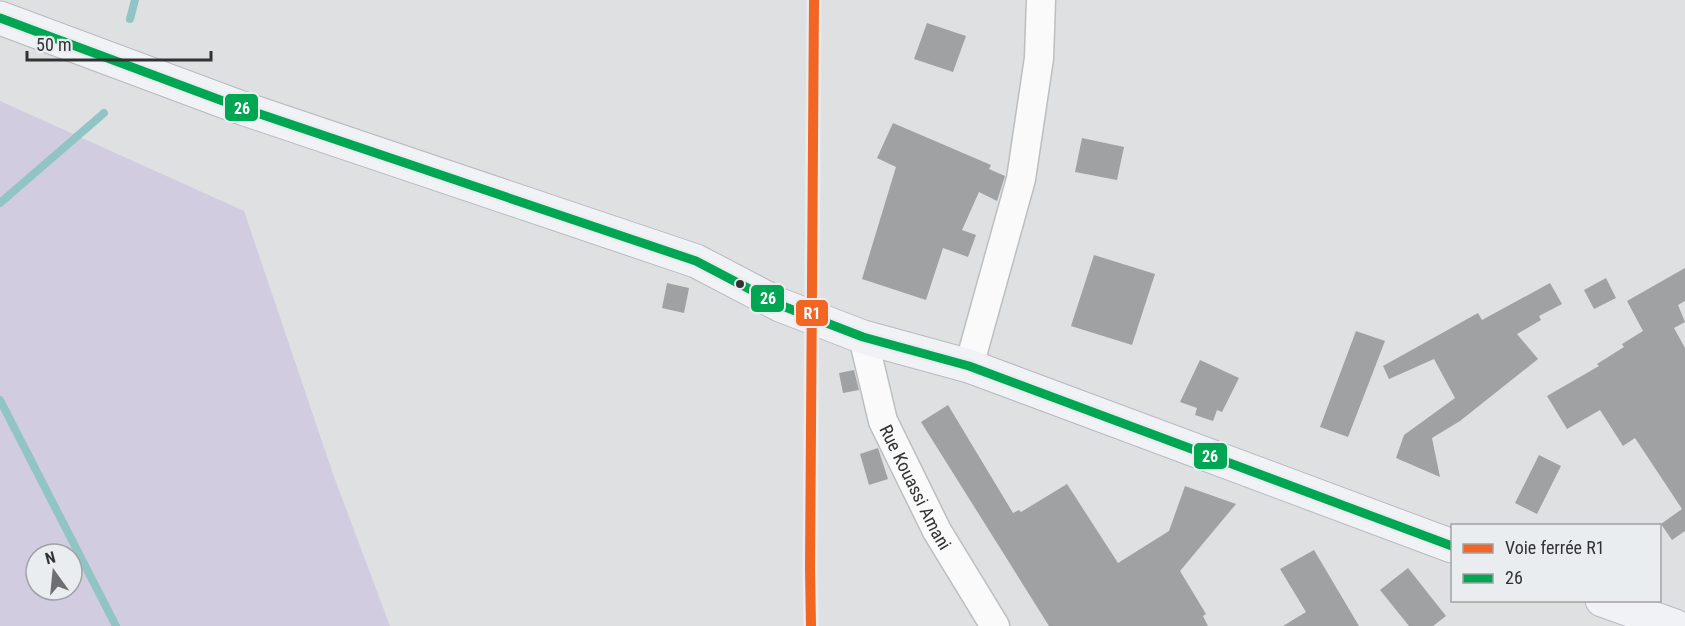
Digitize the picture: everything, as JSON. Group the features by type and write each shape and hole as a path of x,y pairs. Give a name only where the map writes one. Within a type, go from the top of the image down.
{"main road":[{"path":"0,18 239,107 696,261 780,305 853,333 969,366 1451,546"},
{"path":"1608,602 1675,626"}],"street":[{"path":"969,366 1021,179 1039,58 1041,0"},
{"name":"Rue Kouassi Amani","path":"853,333 883,421 937,531 995,626"}],"shaded area":[{"path":"0,101 244,211 333,474 390,626 0,626"}],"building":[{"path":"927,23 966,36 953,72 914,59"},
{"path":"893,123 991,165 989,169 1005,176 997,201 979,192 962,230 976,235 968,257 943,248 926,300 862,279 896,167 877,158"},
{"path":"1082,138 1124,147 1117,180 1075,172"},
{"path":"1094,255 1155,274 1132,345 1071,326"},
{"path":"1685,268 1685,301 1678,305 1685,322 1674,328 1685,348 1685,531 1672,540 1661,524 1682,509 1635,438 1623,446 1600,410 1567,429 1547,396 1599,366 1597,364 1624,347 1622,344 1643,331 1627,301"},
{"path":"1606,278 1616,298 1594,309 1584,290"},
{"path":"667,283 689,288 684,313 662,308"},
{"path":"1550,283 1562,304 1539,316 1541,320 1517,334 1538,359 1460,421 1432,438 1440,477 1396,458 1404,435 1455,398 1434,359 1389,379 1383,366 1478,313 1482,320"},
{"path":"1356,331 1385,341 1348,437 1320,427"},
{"path":"1200,360 1239,378 1222,412 1217,410 1213,421 1195,415 1197,408 1180,402"},
{"path":"854,370 859,390 843,393 839,373"},
{"path":"948,405 1013,513 1019,510 1021,512 1067,484 1118,563 1169,531 1185,486 1236,504 1180,571 1206,614 1203,616 1208,626 1049,626 921,422"},
{"path":"878,448 888,479 869,485 860,454"},
{"path":"1539,455 1561,466 1537,514 1515,503"},
{"path":"1314,550 1359,626 1283,626 1306,612 1280,569"},
{"path":"1408,568 1446,616 1433,626 1409,626 1380,590"}],"waterway":[{"path":"130,19 135,0"},
{"path":"0,203 104,113"},
{"path":"0,400 116,626"}],"rail line":[{"name":"R1","path":"811,626 814,0"}],"transit line":[{"name":"26","path":"0,18 239,107 696,261 780,305 863,337 969,366 1451,546"}]}
